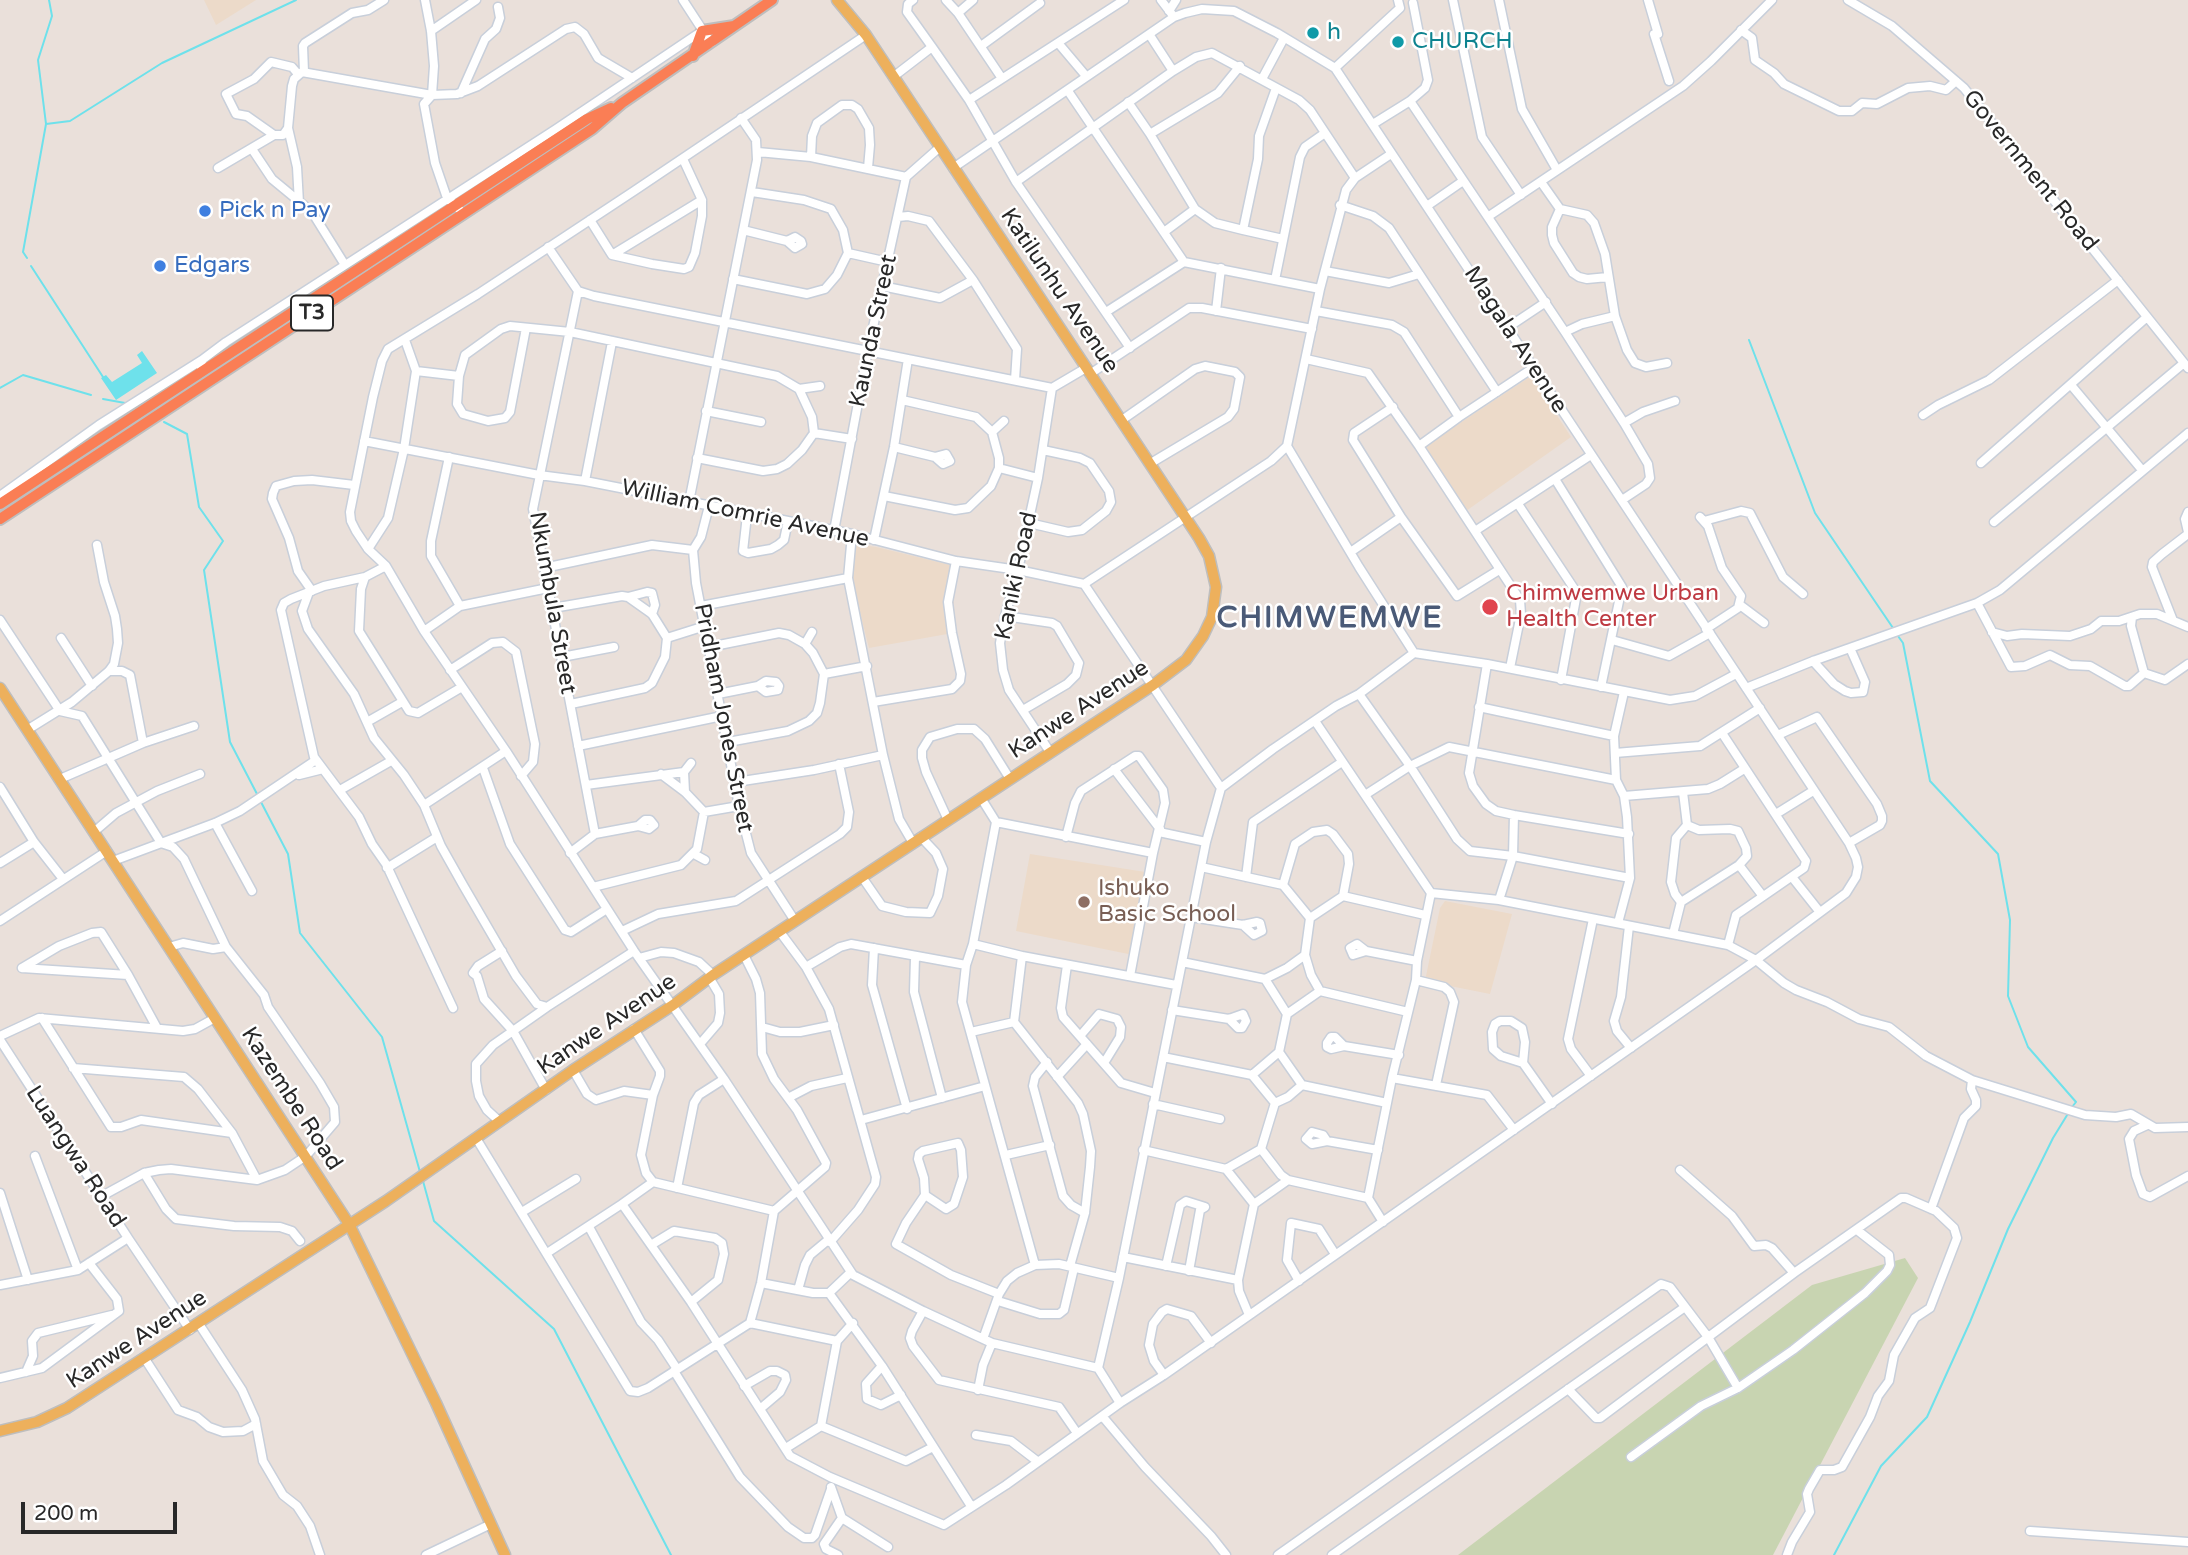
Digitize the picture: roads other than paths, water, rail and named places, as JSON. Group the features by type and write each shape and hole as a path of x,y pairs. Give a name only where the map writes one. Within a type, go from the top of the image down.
{"highway":[{"name":"T3","path":"0,519 455,206 586,119 622,103 772,0"},
{"path":"693,56 702,31 737,25"},
{"name":"T3","path":"0,504 202,365 455,206"}],"main road":[{"name":"Katilunhu Avenue","path":"837,0 866,35 1186,516 1209,556 1216,587 1212,617"},
{"name":"Kanwe Avenue","path":"0,1431 52,1416 145,1359 349,1224 711,976 1153,685 1186,660 1203,636 1212,617"},
{"name":"Kazembe Road","path":"0,688 349,1224 505,1555"}],"street":[{"path":"299,203 297,167 288,128 292,86 301,73 303,46 352,13 368,10 384,0"},
{"path":"425,0 431,31 433,66 432,95 424,104 435,163 455,206"},
{"path":"431,31 476,0"},
{"path":"682,0 711,43"},
{"path":"913,0 908,4 908,12 969,100 1016,181 1130,348"},
{"path":"946,0 958,13 1001,78"},
{"path":"958,13 973,0"},
{"path":"1104,0 1111,9"},
{"path":"969,100 1124,0"},
{"path":"1161,0 1171,14"},
{"path":"1171,14 1176,0"},
{"path":"1335,68 1400,8 1398,0"},
{"path":"1452,0 1482,137 1521,195"},
{"path":"1499,0 1522,109 1557,170"},
{"path":"1648,0 1669,81"},
{"path":"1489,216 1683,86 1712,61 1772,0"},
{"name":"Government Road","path":"1848,0 1892,26 1956,81 1988,115 2186,365"},
{"path":"981,46 1040,3"},
{"path":"1373,124 1410,101 1425,88 1428,74 1413,3"},
{"path":"461,93 485,39 496,29 500,18 498,7"},
{"name":"Magala Avenue","path":"830,1477 944,1525 1211,1343 1756,960 1846,893 1853,885 1858,867 1849,843 1335,68 1240,13 1226,9 1202,9 1171,14 1149,34 953,168"},
{"path":"274,135 247,116 236,114 226,94 254,79 271,62 292,67 301,73 432,95 461,93 485,82 566,29 575,27 584,34 598,58 632,78"},
{"path":"1741,30 1752,38 1755,60 1784,84 1839,111 1852,111 1862,103 1877,104 1908,88 1930,86 1946,90 1956,81"},
{"path":"0,496 99,425 202,365 270,313 345,265 403,229 455,206 632,78 702,31"},
{"path":"1149,34 1172,71"},
{"path":"866,35 683,159 388,349 382,361 354,485 351,521 368,549 386,566 424,631 506,751 636,954 724,1079 850,1273 988,1341 1098,1368 1120,1403"},
{"path":"1262,79 1284,38"},
{"path":"1059,44 1086,76"},
{"path":"893,77 932,47"},
{"path":"1016,181 1172,71 1196,57 1212,52 1299,100 1310,110 1355,178"},
{"path":"1150,134 1218,93 1240,66"},
{"path":"1243,230 1258,159 1259,136 1276,88"},
{"path":"1068,91 1184,262"},
{"path":"1410,101 1546,302 1648,464 1650,478 1646,484 1622,500"},
{"path":"1128,102 1195,209 1216,223 1283,239"},
{"path":"811,157 812,136 817,123 842,105 852,105 858,109 869,128 868,168"},
{"path":"689,502 758,152 756,140 741,118"},
{"path":"218,168 274,135 284,135 288,128"},
{"path":"1275,279 1300,157 1305,148 1325,134"},
{"path":"758,152 811,157 906,177 940,147"},
{"path":"252,149 272,179 312,212 345,265"},
{"path":"1221,788 1180,731 1153,685 1108,623 1084,584 1271,461 1287,446 1340,205 1355,178 1391,154"},
{"path":"590,220 612,256 684,269 689,267 695,253 702,200 683,159"},
{"name":"Kaunda Street","path":"834,531 867,351 906,177"},
{"path":"1427,206 1463,181"},
{"path":"1541,182 1560,209 1587,215 1594,223 1603,246 1615,316 1627,351 1635,363 1646,367 1667,363"},
{"path":"733,279 807,294 825,289 837,275 848,253 843,230 831,209 804,200 752,192"},
{"path":"612,256 702,200"},
{"path":"1340,205 1381,220 1389,228 1497,392"},
{"path":"1164,232 1195,209"},
{"path":"1560,209 1552,226 1552,235 1573,273 1587,278 1608,277"},
{"path":"898,217 929,221 973,280 1017,349 1015,380"},
{"path":"743,230 787,242"},
{"path":"548,247 578,291 1052,388 1130,348 1189,308 1202,308 1312,329"},
{"path":"848,253 888,262"},
{"path":"1107,312 1184,262 1320,289"},
{"path":"1216,311 1221,268"},
{"path":"1325,271 1389,283 1419,274"},
{"path":"882,286 940,298 973,280"},
{"path":"1923,415 1989,380 2118,280"},
{"name":"Nkumbula Street","path":"578,291 539,475 533,516 595,834"},
{"path":"1507,328 1546,302"},
{"path":"1316,312 1398,327 1404,332 1459,417"},
{"path":"1565,332 1582,324 1615,316"},
{"path":"1981,463 2147,317"},
{"path":"526,328 509,412 505,418 488,421 463,414 457,404 463,360 468,351 505,327 526,328 570,331 777,376 799,389 812,417 814,433 802,450 787,464 763,471 697,458"},
{"path":"368,549 388,518 404,449 416,371 405,340"},
{"path":"585,481 612,342"},
{"path":"874,540 894,447 908,359"},
{"path":"1306,359 1368,373 1419,446 1520,600 1510,668"},
{"path":"1994,522 2186,365"},
{"path":"1122,420 1195,369 1205,366 1235,372 1240,377 1234,410 1228,417 1151,463"},
{"path":"1419,446 1533,368"},
{"path":"416,371 459,376"},
{"path":"2071,385 2142,470"},
{"path":"799,389 820,386"},
{"name":"Kaniki Road","path":"1050,752 1010,690 1003,670 1000,643 1004,616 1029,523 1052,388"},
{"path":"884,496 955,510 968,508 991,486 999,468 992,432 983,422 967,413 902,400"},
{"path":"1624,423 1652,408 1675,401"},
{"path":"1393,407 1354,433 1353,440 1402,517 1457,596 1499,570"},
{"path":"706,411 761,422"},
{"path":"992,432 1004,421"},
{"path":"814,433 852,439"},
{"path":"1746,688 1977,603 2000,590 2188,433"},
{"name":"William Comrie Avenue","path":"364,441 852,534 956,561 1018,570 1084,584"},
{"path":"1287,446 1414,653"},
{"path":"894,447 935,457"},
{"path":"1029,523 1068,533 1082,530 1106,511 1111,502 1109,491 1090,463 1080,458 1043,450"},
{"path":"1475,531 1591,455"},
{"path":"449,457 431,541 431,556 460,606"},
{"path":"999,468 1038,478"},
{"path":"1555,479 1622,587 1601,687"},
{"path":"310,591 298,571 286,528 272,499 272,493 276,486 294,481 312,480 354,485"},
{"path":"1518,504 1577,593 1561,680"},
{"path":"544,568 652,545 693,550 701,537 709,506"},
{"path":"1612,640 1669,656 1708,631 1740,605 1741,596 1722,568 1708,526 1702,519 1741,512 1750,513 1783,577 1803,594"},
{"path":"2172,618 2152,568 2153,562 2188,533 2185,519 2188,512"},
{"path":"747,515 743,551 748,553 778,545 784,540 788,522"},
{"path":"1352,551 1402,517"},
{"path":"852,534 848,578 883,755 899,819 917,840 936,853 943,869 938,896 930,913 906,912 882,906 862,877"},
{"path":"27,730 60,711 92,686 109,671 115,658 116,616 104,582 97,545"},
{"name":"Pridham Jones Street","path":"693,550 739,806 751,853 795,921"},
{"path":"873,702 952,689 960,681 948,602 956,561"},
{"path":"386,566 365,577 310,591 284,603 281,610 309,740 316,760 359,817 387,868 453,1008"},
{"path":"365,577 361,589 359,631 409,711 418,713 462,687"},
{"path":"701,606 848,578"},
{"path":"424,631 460,606 548,588"},
{"path":"310,591 303,607 305,622 317,645 354,694 366,722 424,805 437,837 502,951 537,1004 547,1007"},
{"path":"553,608 647,592 652,593 655,605 652,614"},
{"path":"571,704 645,688 652,683 665,657 667,638 652,614 628,597"},
{"path":"1977,603 2011,667 2025,666 2050,655 2070,665 2090,666 2124,686 2129,686 2144,673"},
{"path":"1740,605 1764,623"},
{"path":"1992,632 2007,636 2070,636 2091,629 2101,621 2119,621 2140,614 2157,614 2172,618 2188,628"},
{"path":"1004,616 1057,626 1079,663 1076,675 1067,684 1023,710"},
{"path":"2132,617 2131,626 2144,673"},
{"path":"0,620 60,711 82,716 160,843 173,848 184,859 226,947 264,995 268,1007 288,1033 334,1107 335,1122 306,1156 285,1170 257,1180 171,1169 144,1172 102,1195"},
{"path":"667,638 705,626"},
{"path":"805,644 812,632"},
{"path":"709,647 779,633 789,635 805,644 824,674 821,715 788,732 728,741"},
{"path":"61,638 92,686"},
{"path":"450,670 492,643 503,642 516,652 535,752 533,762 521,776"},
{"path":"562,657 614,647"},
{"path":"1813,662 1834,684 1845,691 1851,694 1863,692 1865,682 1850,648"},
{"path":"1098,1368 1119,1278 1206,842 1221,788 1414,653 1510,668 1670,700 1684,699 1708,690 1736,674"},
{"path":"1487,664 1469,772 1473,786 1490,808 1514,815 1629,834"},
{"path":"2144,673 2165,680 2188,664"},
{"path":"824,674 867,666"},
{"path":"109,671 122,671 130,675 143,743"},
{"path":"718,694 758,686"},
{"path":"1618,923 1630,878 1629,834 1624,796 1616,780 1614,736 1624,692"},
{"path":"1359,694 1465,848 1480,853 1513,856 1630,878"},
{"path":"366,722 402,702"},
{"path":"1479,707 1614,736"},
{"path":"1615,753 1692,749 1707,743 1760,708"},
{"path":"578,746 722,716"},
{"path":"1778,735 1814,718 1819,719 1877,804 1882,816 1880,825 1849,843"},
{"path":"1315,721 1431,893 1417,961 1416,980 1392,1077 1368,1198 1383,1222"},
{"path":"60,779 143,743 194,726"},
{"path":"948,820 922,758 922,750 930,737 966,728 980,732 1010,779"},
{"path":"1722,733 1806,861 1804,868 1737,915 1728,945"},
{"path":"1365,795 1444,748 1456,748 1616,780"},
{"path":"424,805 506,751"},
{"path":"736,782 883,755"},
{"path":"1066,837 1077,797 1114,769 1139,756 1165,796 1130,976"},
{"path":"0,921 63,879 110,856 160,843 243,810 316,760"},
{"path":"340,790 391,761"},
{"path":"1246,877 1253,822 1342,762"},
{"path":"685,792 684,772 691,763"},
{"path":"622,931 658,914 736,901 847,827 849,812 839,764"},
{"path":"483,768 510,844 565,930 571,932 607,909"},
{"path":"290,777 323,769"},
{"path":"1114,769 1160,831 1206,842"},
{"path":"1624,796 1715,787 1744,769"},
{"path":"586,785 684,772"},
{"path":"95,831 116,813 157,790 200,774"},
{"path":"661,774 685,792 704,812"},
{"path":"0,787 34,842 63,879"},
{"path":"1776,814 1813,791"},
{"path":"1681,902 1671,882 1676,838 1687,825 1684,792"},
{"path":"981,798 996,822 973,944 966,965 962,1002 1035,1265"},
{"path":"704,812 739,806"},
{"path":"593,887 681,865 694,854 700,838 704,812"},
{"path":"1499,900 1513,856 1514,815"},
{"path":"996,822 1153,853"},
{"path":"215,823 252,891"},
{"path":"1673,934 1681,902 1739,865 1747,856 1738,831 1699,830 1687,825"},
{"path":"570,853 595,834 638,826"},
{"path":"1283,885 1295,844 1313,832 1327,830 1348,854 1350,859 1343,896 1311,918 1305,956 1320,991"},
{"path":"387,868 437,837"},
{"path":"0,863 34,842"},
{"path":"694,854 705,860"},
{"path":"1739,865 1762,895"},
{"path":"1201,867 1283,885 1311,918"},
{"path":"1792,877 1819,911"},
{"path":"1431,893 1499,900 1728,945 1756,960 1796,990 1859,1019 1889,1027 1926,1056 1972,1080 2069,1108 2076,1113 2116,1117 2131,1114 2147,1125 2162,1129 2188,1127"},
{"path":"1343,896 1425,915"},
{"path":"1192,917 1243,925"},
{"path":"1591,1076 1571,1049 1568,1039 1593,919"},
{"path":"1629,926 1621,997 1614,1021 1617,1031 1630,1048"},
{"path":"128,975 22,968 59,946 101,932 128,975 157,1028"},
{"path":"780,932 822,993 834,1025 875,1169 875,1184 846,1226 810,1255 798,1290"},
{"path":"169,947 183,943 213,949 226,947"},
{"path":"806,967 846,944 966,965"},
{"path":"973,944 1022,956 1177,985"},
{"path":"874,948 872,985 907,1109"},
{"path":"502,951 478,966 473,973 477,976 485,1001 513,1031 546,1090"},
{"path":"1366,951 1417,961"},
{"path":"499,1121 487,1110 479,1096 476,1081 476,1065 492,1045 547,1007 636,954 674,953 699,962 711,976 719,994 720,1013 718,1023 700,1044"},
{"path":"476,1138 630,1391 638,1392 648,1388 750,1323 761,1283 774,1210 798,1192 826,1163 774,1079 762,1054 760,993 744,955"},
{"path":"925,1195 946,1209 954,1204 963,1177 958,1143 919,1154 918,1161 926,1185 925,1195 896,1241 898,1246 998,1298 1040,1314 1059,1314 1063,1310 1085,1213 1091,1158 1081,1109 1014,1022 1022,956"},
{"path":"1182,962 1265,979 1305,956"},
{"path":"915,957 914,992 942,1098"},
{"path":"1067,965 1061,1008 1063,1017 1121,1083 1154,1093"},
{"path":"1265,979 1287,1014"},
{"path":"1416,980 1444,987 1450,992 1454,1002 1436,1085"},
{"path":"1252,1075 1279,1052 1287,1014 1320,991 1408,1012"},
{"path":"1172,1010 1229,1018"},
{"path":"1080,1036 1096,1015 1103,1013 1117,1018 1121,1027 1120,1037 1104,1063"},
{"path":"0,1038 30,1021 42,1018 187,1031 215,1018"},
{"path":"42,1018 111,1127 121,1127 141,1120 232,1133"},
{"path":"1523,1063 1525,1042 1521,1028 1511,1021 1495,1024 1493,1049 1502,1056 1523,1063 1552,1104"},
{"path":"971,1031 1014,1022"},
{"path":"762,1027 780,1032 800,1032 834,1025"},
{"path":"634,1029 660,1071 641,1155 646,1173 653,1182 774,1210"},
{"name":"Luangwa Road","path":"0,1038 128,1238 242,1390 256,1424 263,1461 283,1494 297,1506 310,1526 320,1555"},
{"path":"1057,1077 1087,1044"},
{"path":"1344,1046 1399,1055"},
{"path":"1279,1052 1302,1084 1387,1103"},
{"path":"1163,1057 1252,1075 1275,1103"},
{"path":"1047,1062 1035,1077 1033,1086 1063,1196 1085,1213"},
{"path":"73,1068 184,1077 198,1089 232,1133 257,1180"},
{"path":"573,1070 587,1094 596,1100 624,1091 653,1094"},
{"path":"1392,1077 1487,1095 1514,1130"},
{"path":"788,1098 811,1086 847,1078"},
{"path":"677,1188 694,1103 699,1095 724,1079"},
{"path":"1931,1209 1960,1125 1976,1106 1971,1089 1972,1080"},
{"path":"1226,1169 1261,1149 1275,1103 1288,1097 1302,1084"},
{"path":"861,1120 985,1086"},
{"path":"1153,1104 1220,1119"},
{"path":"2147,1125 2134,1131 2129,1139 2143,1194 2150,1197 2188,1177"},
{"path":"1327,1140 1378,1150"},
{"path":"1006,1155 1050,1145"},
{"path":"1261,1149 1288,1180 1368,1198"},
{"path":"1143,1150 1226,1169 1254,1204"},
{"path":"35,1156 78,1270"},
{"path":"1680,1170 1732,1216 1754,1246 1766,1245 1772,1248 1794,1273"},
{"path":"144,1172 166,1209 176,1219 234,1226 280,1227 292,1231 300,1241"},
{"path":"522,1212 576,1179"},
{"path":"1249,1315 1238,1280 1254,1204 1288,1180"},
{"path":"547,1253 653,1182"},
{"path":"0,1193 28,1280"},
{"path":"1568,1389 1596,1418 1600,1418 1794,1273 1901,1198 1931,1209 1954,1228 1957,1234 1930,1308 1915,1318 1894,1355 1889,1381 1878,1396 1870,1417 1843,1467 1820,1470 1809,1489 1810,1511 1791,1542 1787,1555"},
{"path":"1166,1266 1180,1205 1186,1201 1205,1207 1200,1210 1189,1271"},
{"path":"622,1204 691,1302 796,1461 830,1477 831,1489 842,1518 888,1547"},
{"path":"1299,1281 1287,1260 1291,1223 1319,1229 1335,1254"},
{"path":"589,1227 641,1322 658,1340 740,1477 788,1527 804,1538 815,1535 831,1489"},
{"path":"1631,1457 1701,1406 1738,1388 1822,1327 1887,1272 1891,1260 1889,1255 1857,1230"},
{"path":"651,1245 674,1231 715,1238 722,1243 723,1254 718,1280 691,1302"},
{"path":"0,1285 78,1270 128,1238"},
{"path":"1123,1257 1238,1280"},
{"path":"0,1378 47,1365 119,1311 117,1299 89,1263"},
{"path":"978,1390 998,1298 1010,1277 1035,1265 1059,1264 1119,1278"},
{"path":"829,1293 850,1273"},
{"path":"761,1283 829,1293 882,1366 971,1506"},
{"path":"1278,1555 1661,1284 1670,1287 1708,1337 1738,1388"},
{"path":"1332,1555 1685,1307"},
{"path":"1164,1375 1154,1361 1149,1345 1153,1324 1162,1312 1167,1309 1191,1316 1211,1343"},
{"path":"923,1311 910,1338 930,1371 944,1382 1059,1407 1077,1433"},
{"path":"26,1372 33,1356 32,1341 38,1333 116,1314"},
{"path":"750,1323 837,1341"},
{"path":"786,1448 821,1426 837,1341 853,1323"},
{"path":"145,1359 178,1410 223,1432 243,1431 256,1424"},
{"path":"882,1366 866,1384 867,1399 881,1405 901,1395"},
{"path":"744,1386 770,1371 777,1370 785,1375 786,1380 780,1392 760,1409"},
{"path":"1103,1417 1226,1555"},
{"path":"821,1426 905,1461 933,1447"},
{"path":"976,1435 1011,1441 1037,1461"},
{"path":"838,1555 826,1549 824,1544 842,1518"},
{"path":"426,1555 437,1553 491,1524"},
{"path":"2030,1531 2188,1542"}],"water":[{"path":"142,351 157,373 116,400 101,378 106,375 112,382 142,363 137,355"}],"waterway":[{"path":"27,258 23,252 46,124 38,60 52,16 49,0"},
{"path":"46,124 70,121 162,63 296,0"},
{"path":"31,266 103,377"},
{"path":"1749,340 1815,513 1893,628"},
{"path":"0,388 23,375 91,395"},
{"path":"103,399 125,403"},
{"path":"164,422 187,434 199,507 223,541 204,570 230,742 257,794"},
{"path":"1898,636 1903,643 1930,781 1998,854 2010,920 2008,996 2028,1047 2076,1102 2072,1107"},
{"path":"261,802 288,854 300,933 382,1037 420,1172"},
{"path":"1834,1555 1881,1466 1927,1417 2008,1229 2053,1138 2069,1112"},
{"path":"423,1181 434,1221 554,1329 671,1555"}],"place":[{"name":"h","path":"1313,33"},
{"name":"CHURCH","path":"1398,42"},
{"name":"Pick n Pay","path":"205,211"},
{"name":"Edgars","path":"160,266"},
{"name":"Chimwemwe Urban Health Center","path":"1490,607"},
{"name":"Ishuko Basic School","path":"1084,902"}],"district":[{"name":"CHIMWEMWE","path":"1330,619"}]}
